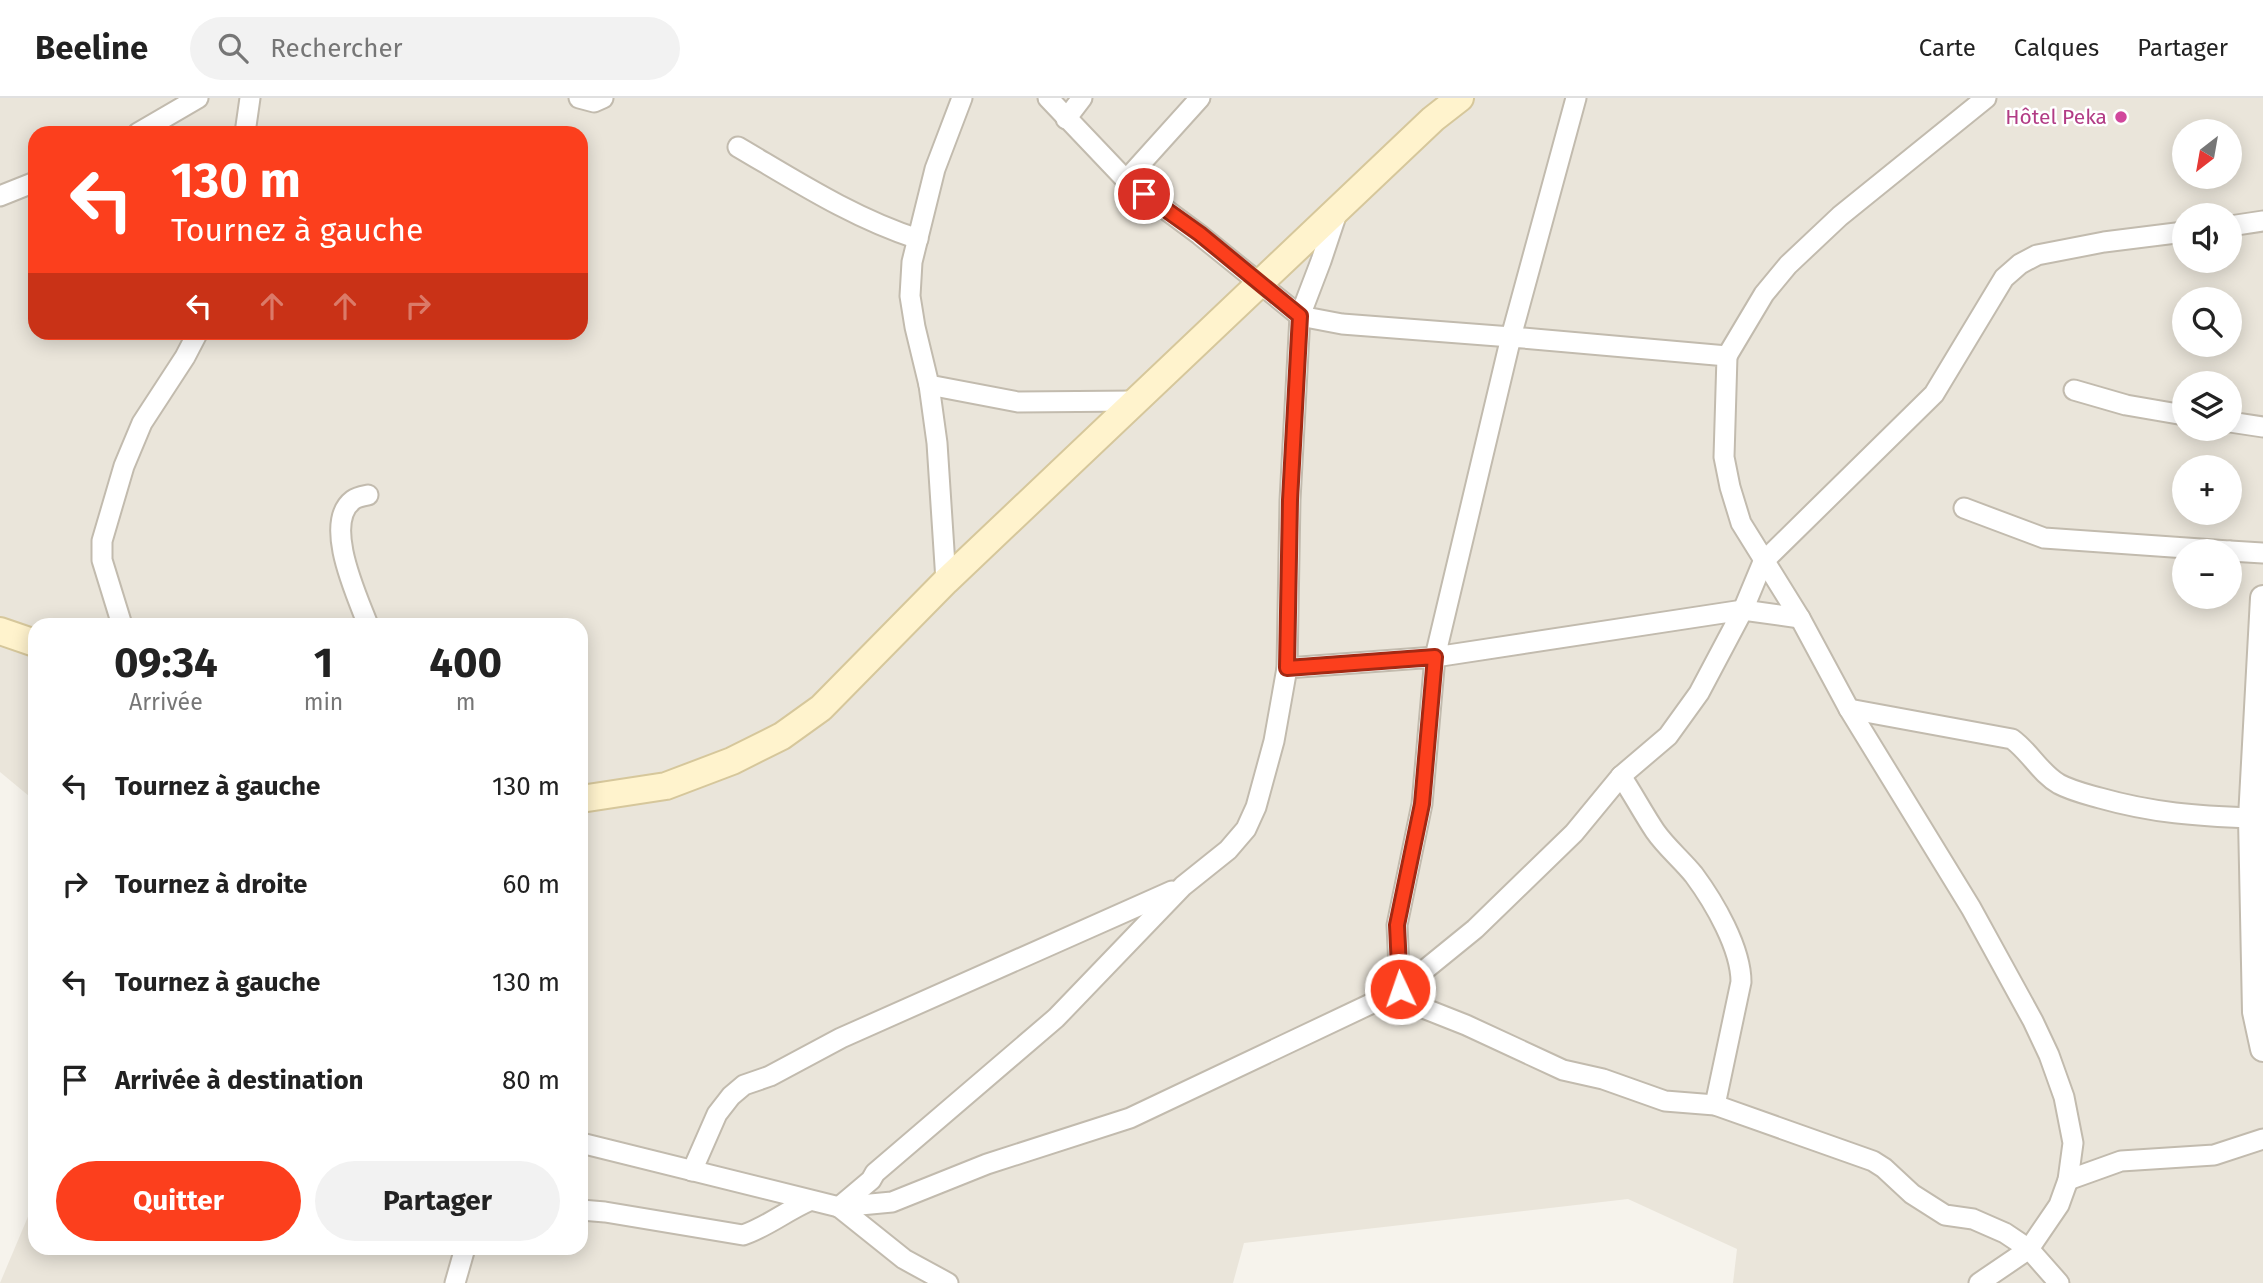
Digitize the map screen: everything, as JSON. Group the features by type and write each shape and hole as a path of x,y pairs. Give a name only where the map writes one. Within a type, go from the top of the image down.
{"main road":[{"path":"588,798 666,786 732,761 782,736 821,708 946,582 1259,283 1433,118 1460,98"},
{"path":"0,631 28,641"}],"street":[{"path":"150,126 198,98"},
{"path":"246,126 250,98"},
{"path":"579,98 594,102 603,98"},
{"path":"946,582 937,443 929,385 910,296 912,262 935,169 962,98"},
{"path":"1048,98 1126,180 1200,234 1300,316 1342,324 1727,356"},
{"path":"1066,119 1082,98"},
{"path":"1126,180 1199,98"},
{"path":"1576,98 1511,337 1435,657 1422,804 1397,925 1400,989 1423,1009 1466,1025 1563,1070 1603,1079 1665,1101 1715,1105 1873,1161 1912,1194 1945,1215 1973,1219 2005,1233 2029,1249 2059,1283"},
{"path":"1979,1283 2029,1249 2059,1205 2068,1180 2073,1143 2064,1097 2049,1055 1971,908 1849,709 1800,618 1741,523 1724,457 1727,356 1764,294 1788,265 1840,216 1986,98"},
{"path":"738,147 856,215 918,239"},
{"path":"0,196 28,185"},
{"path":"839,1207 1056,1018 1183,887 1228,850 1246,829 1256,807 1274,741 1287,668 1290,500 1300,316 1339,208"},
{"path":"2242,224 2263,221"},
{"path":"588,1145 839,1207 892,1202 987,1164 1130,1118 1400,989 1475,929 1574,833 1621,776 1668,736 1699,693 1743,610 1763,562 1934,394 2004,278 2020,264 2038,255 2172,234"},
{"path":"120,618 102,560 102,541 124,466 142,423 194,340"},
{"path":"929,385 1018,401 1138,401"},
{"path":"2074,390 2126,405 2172,413"},
{"path":"2242,423 2263,426"},
{"path":"365,618 340,539 345,511 350,502 368,495"},
{"path":"1964,508 2044,538 2172,547"},
{"path":"2242,552 2263,554"},
{"path":"2263,598 2251,818 2255,1012 2263,1049"},
{"path":"1287,668 1435,657 1743,610 1800,618"},
{"path":"1849,709 2012,739 2060,785 2125,806 2181,815 2251,818"},
{"path":"1621,776 1656,832 1694,876 1718,914 1741,967 1741,982 1715,1105"},
{"path":"692,1171 717,1114 744,1085 770,1076 841,1038 1183,887"},
{"path":"2068,1180 2121,1161 2214,1155 2263,1139"},
{"path":"588,1211 743,1234 758,1230 809,1201"},
{"path":"839,1207 904,1259 948,1283"},
{"path":"455,1283 463,1255"}],"shaded area":[{"path":"0,98 2263,98 2263,1283 1733,1283 1737,1249 1628,1199 1244,1243 1233,1283 0,1283 28,1217 28,1255 588,1255 588,618 28,618 28,795 0,772"}],"place":[{"name":"Hôtel Peka","path":"2121,117"}],"route":[{"path":"1144,194 1200,234 1300,316 1290,500 1287,668 1435,657 1422,804 1397,925 1400,989"}]}
